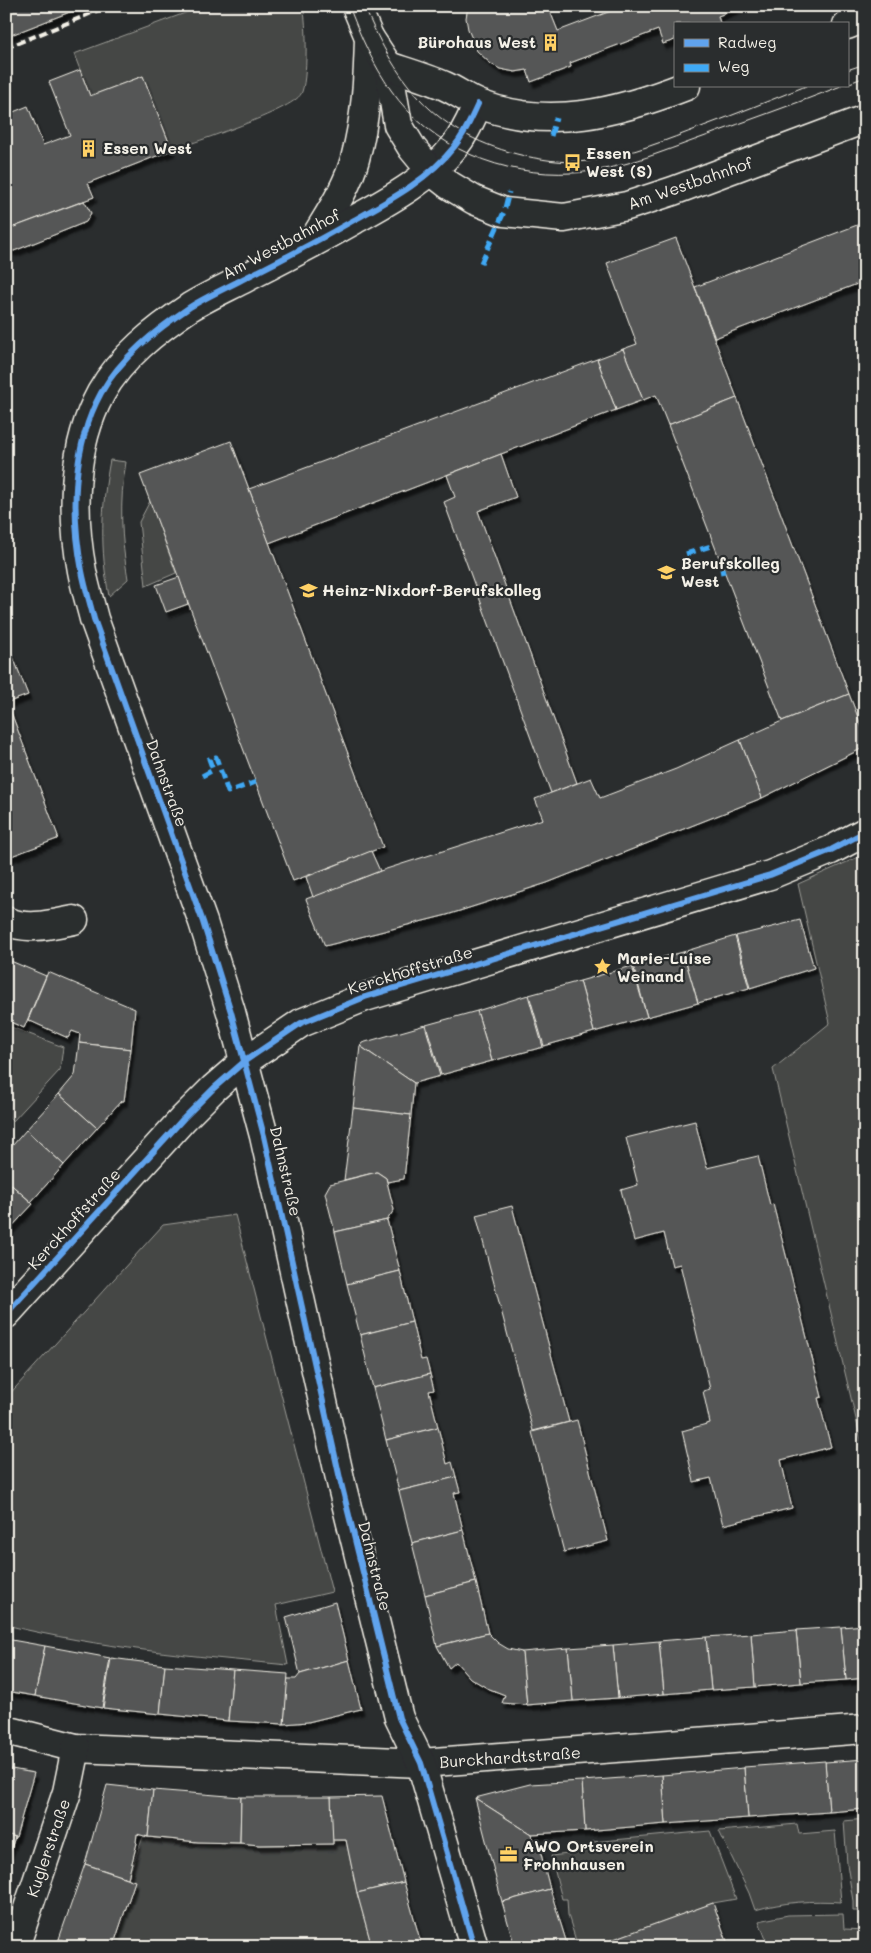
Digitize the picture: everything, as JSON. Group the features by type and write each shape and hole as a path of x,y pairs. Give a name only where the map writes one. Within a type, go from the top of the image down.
{"street":[{"path":"356,6 369,37 388,66 444,86 478,104 511,114 563,118 646,101 681,88"},
{"path":"848,25 865,18"},
{"name":"Am Westbahnhof","path":"311,244 342,190 355,160 368,96 369,37"},
{"name":"Am Westbahnhof","path":"388,66 398,125 412,148 430,171 448,185 474,200 504,212 564,218 627,206 673,191 865,119"},
{"name":"Am Westbahnhof","path":"95,407 101,393 122,364 138,347 170,321 192,306 311,244 405,191 430,171 454,147 463,134 478,104"},
{"name":"Dahnstraße","path":"95,407 82,449 76,477 78,533 82,571 94,618 105,650 203,922 245,1061 264,1136 341,1483 394,1699 399,1718 421,1763 474,1947"},
{"name":"Kerckhoffstraße","path":"6,1314 183,1119 214,1088 245,1061 301,1023 365,997 770,876 831,850 865,832"},
{"path":"6,922 41,926 74,920"},
{"name":"Burckhardtstraße","path":"6,1730 76,1748 421,1763 865,1729"},
{"name":"Kuglerstraße","path":"14,1947 68,1792 76,1748"}],"shaded area":[{"path":"204,6 303,6 306,51 303,87 301,94 294,101 280,109 172,150 143,76 90,96 74,54"},
{"path":"110,460 126,462 122,492 122,520 128,579 109,596 104,562 103,512"},
{"path":"150,501 176,573 146,586 139,522"},
{"path":"865,854 865,1457 773,1069 830,1023 798,884"},
{"path":"6,1025 63,1047 60,1070 13,1121 6,1115"},
{"path":"235,1215 332,1592 276,1605 288,1665 111,1645 76,1640 6,1625 6,1398 163,1225"},
{"path":"865,1819 865,1911 853,1911 844,1821"},
{"path":"797,1824 799,1834 835,1831 841,1902 798,1902 755,1910 749,1893 719,1831"},
{"path":"710,1831 736,1899 713,1903 611,1940 613,1947 572,1947 577,1944 568,1915 567,1899 562,1899 551,1856 593,1851 592,1842"},
{"path":"143,1837 259,1845 313,1844 346,1840 357,1893 372,1947 113,1947 134,1881 128,1878"},
{"path":"843,1914 844,1929 865,1930 865,1947 769,1947 759,1921 788,1915"}],"building":[{"path":"6,6 85,6 6,37"},
{"name":"Bürohaus West","path":"468,6 548,6 558,31 624,6 744,6 718,16 720,22 674,22 674,40 663,44 658,30 570,63 571,67 531,82 527,70 515,72 500,69 491,64 477,51 468,29 466,18"},
{"name":"Essen West","path":"80,70 90,96 143,76 172,150 88,183 94,197 6,230 6,115 28,106 43,145 70,135 49,82"},
{"path":"84,201 91,213 86,222 14,251 6,248 6,230"},
{"path":"865,222 865,281 715,338 695,287"},
{"path":"676,238 737,398 668,425 656,395 643,400 623,349 637,344 607,263"},
{"path":"623,349 643,400 616,410 597,359"},
{"path":"597,359 616,410 269,543 249,489"},
{"path":"737,398 849,694 782,721 668,425"},
{"path":"231,441 383,847 293,881 140,475"},
{"path":"501,454 516,497 478,511 577,783 551,793 444,502 455,497 447,475"},
{"path":"179,577 188,604 166,612 156,585"},
{"path":"10,649 28,695 6,703 6,650"},
{"path":"849,694 865,735 865,747 762,798 740,740"},
{"path":"6,706 9,707 58,836 57,839 6,858"},
{"path":"740,740 762,798 547,883 447,915 325,946 306,899 380,871 543,819 535,799 591,778 600,798 676,769"},
{"path":"371,851 380,871 313,897 306,877"},
{"path":"800,920 814,968 750,988 736,936"},
{"path":"735,936 749,988 698,1003 683,952"},
{"path":"683,952 698,1003 647,1017 633,965"},
{"path":"6,959 46,976 24,1028 6,1020"},
{"path":"632,966 647,1017 594,1032 580,981"},
{"path":"48,972 135,1009 131,1049 79,1043 80,1034 72,1031 68,1038 28,1020"},
{"path":"580,981 594,1032 544,1046 529,995"},
{"path":"528,995 543,1047 492,1061 477,1011"},
{"path":"477,1011 492,1061 441,1075 426,1025"},
{"path":"425,1025 440,1076 414,1083 360,1046 362,1043"},
{"path":"79,1043 131,1049 124,1101 121,1101 97,1128 59,1094 75,1075"},
{"path":"360,1046 414,1083 411,1115 353,1108"},
{"path":"59,1094 97,1128 64,1165 26,1130"},
{"path":"353,1108 411,1115 404,1179 387,1182 386,1178 377,1172 344,1180"},
{"path":"695,1121 707,1168 758,1156 770,1205 773,1204 822,1397 818,1398 831,1447 781,1460 792,1508 723,1525 711,1478 694,1482 682,1431 710,1423 703,1391 710,1389 680,1264 672,1266 664,1233 634,1241 621,1190 638,1185 626,1138"},
{"path":"26,1130 64,1165 31,1202 6,1180 6,1153"},
{"path":"377,1172 386,1178 394,1210 387,1220 335,1232 325,1193 330,1184"},
{"path":"6,1180 33,1204 6,1233"},
{"path":"512,1206 569,1422 533,1431 476,1215"},
{"path":"387,1220 400,1271 347,1284 335,1232"},
{"path":"400,1271 412,1322 360,1335 347,1284"},
{"path":"412,1322 421,1360 426,1359 430,1374 373,1388 360,1335"},
{"path":"430,1374 434,1390 429,1391 438,1427 386,1440 373,1388"},
{"path":"577,1420 608,1541 564,1552 532,1432"},
{"path":"438,1427 447,1464 452,1462 456,1477 399,1491 386,1440"},
{"path":"456,1477 460,1492 454,1493 463,1530 412,1543 399,1491"},
{"path":"463,1530 476,1582 425,1595 412,1543"},
{"path":"476,1582 488,1633 437,1646 425,1595"},
{"path":"335,1602 349,1660 300,1674 286,1617"},
{"path":"865,1625 865,1678 846,1680 841,1627"},
{"path":"841,1627 846,1680 801,1683 796,1630"},
{"path":"796,1630 801,1683 755,1687 751,1634"},
{"path":"488,1633 498,1643 508,1649 522,1652 527,1705 502,1703 505,1695 487,1688 470,1678 456,1662 449,1668 437,1646"},
{"path":"751,1634 755,1687 711,1690 706,1637"},
{"path":"706,1637 711,1690 664,1694 659,1641"},
{"path":"6,1639 45,1646 35,1696 6,1691"},
{"path":"659,1641 664,1694 618,1698 613,1645"},
{"path":"613,1645 618,1698 573,1701 568,1648"},
{"path":"45,1646 110,1658 102,1708 35,1696"},
{"path":"568,1648 573,1701 527,1705 522,1652"},
{"path":"111,1658 165,1665 160,1714 103,1708"},
{"path":"349,1660 361,1709 308,1722 284,1724 287,1679 296,1679 300,1674"},
{"path":"165,1665 233,1670 228,1721 160,1714"},
{"path":"233,1670 288,1674 284,1724 228,1721"},
{"path":"865,1759 865,1809 829,1812 825,1762"},
{"path":"825,1761 829,1812 748,1818 744,1767"},
{"path":"6,1768 34,1773 16,1837 6,1834"},
{"path":"744,1768 748,1818 666,1824 662,1775"},
{"path":"662,1775 666,1824 585,1831 582,1781"},
{"path":"582,1781 585,1831 531,1834 475,1798 530,1784"},
{"path":"107,1785 153,1790 148,1837 137,1834 137,1843 128,1878 85,1864"},
{"path":"153,1790 241,1797 240,1843 198,1842 148,1837"},
{"path":"382,1796 404,1882 357,1893 346,1840 332,1840 331,1797"},
{"path":"241,1797 331,1797 333,1844 259,1845 240,1843"},
{"path":"475,1798 531,1834 534,1843 539,1846 550,1889 502,1902"},
{"path":"6,1834 15,1837 6,1863"},
{"path":"85,1864 135,1881 113,1947 83,1947 59,1939"},
{"path":"404,1882 422,1947 372,1947 357,1893"},
{"path":"550,1889 568,1947 515,1947 502,1902"},
{"path":"713,1903 729,1947 613,1947 611,1940"},
{"path":"59,1939 81,1947 55,1947"}],"tram line":[{"path":"349,6 362,39 378,70 407,110 448,143 471,155 495,164 521,170 546,173 572,173 622,165 671,149 836,88"},
{"path":"364,6 391,60 424,103 444,121 494,147 534,158 578,162 623,154 675,137 801,88"},
{"path":"848,70 865,64"},
{"path":"848,84 865,77"}],"railway":[{"path":"6,48 109,6"}],"marked path":[{"path":"551,136 556,118"},
{"path":"481,263 504,212 509,192"},
{"path":"686,554 711,546"},
{"path":"720,572 725,571"},
{"path":"202,776 213,770 209,759 216,757 228,792 256,782"}],"cycle path":[{"path":"474,1947 421,1763 399,1718 341,1483 264,1136 231,1012 203,922 94,619 78,549 76,480 79,457 91,413 109,380 140,345 190,307 328,235 408,188 444,159 468,126 478,104"},
{"path":"6,1314 183,1119 214,1088 245,1061 301,1023 365,997 770,875 831,850 865,832"}],"place":[{"name":"Bürohaus West","path":"550,42"},
{"name":"Essen West","path":"89,148"},
{"name":"Essen West (S)","path":"572,162"},
{"name":"Berufskolleg West","path":"667,572"},
{"name":"Heinz-Nixdorf-Berufskolleg","path":"308,590"},
{"name":"Marie-Luise Weinand","path":"603,967"},
{"name":"AWO Ortsverein Frohnhausen","path":"509,1855"}]}
